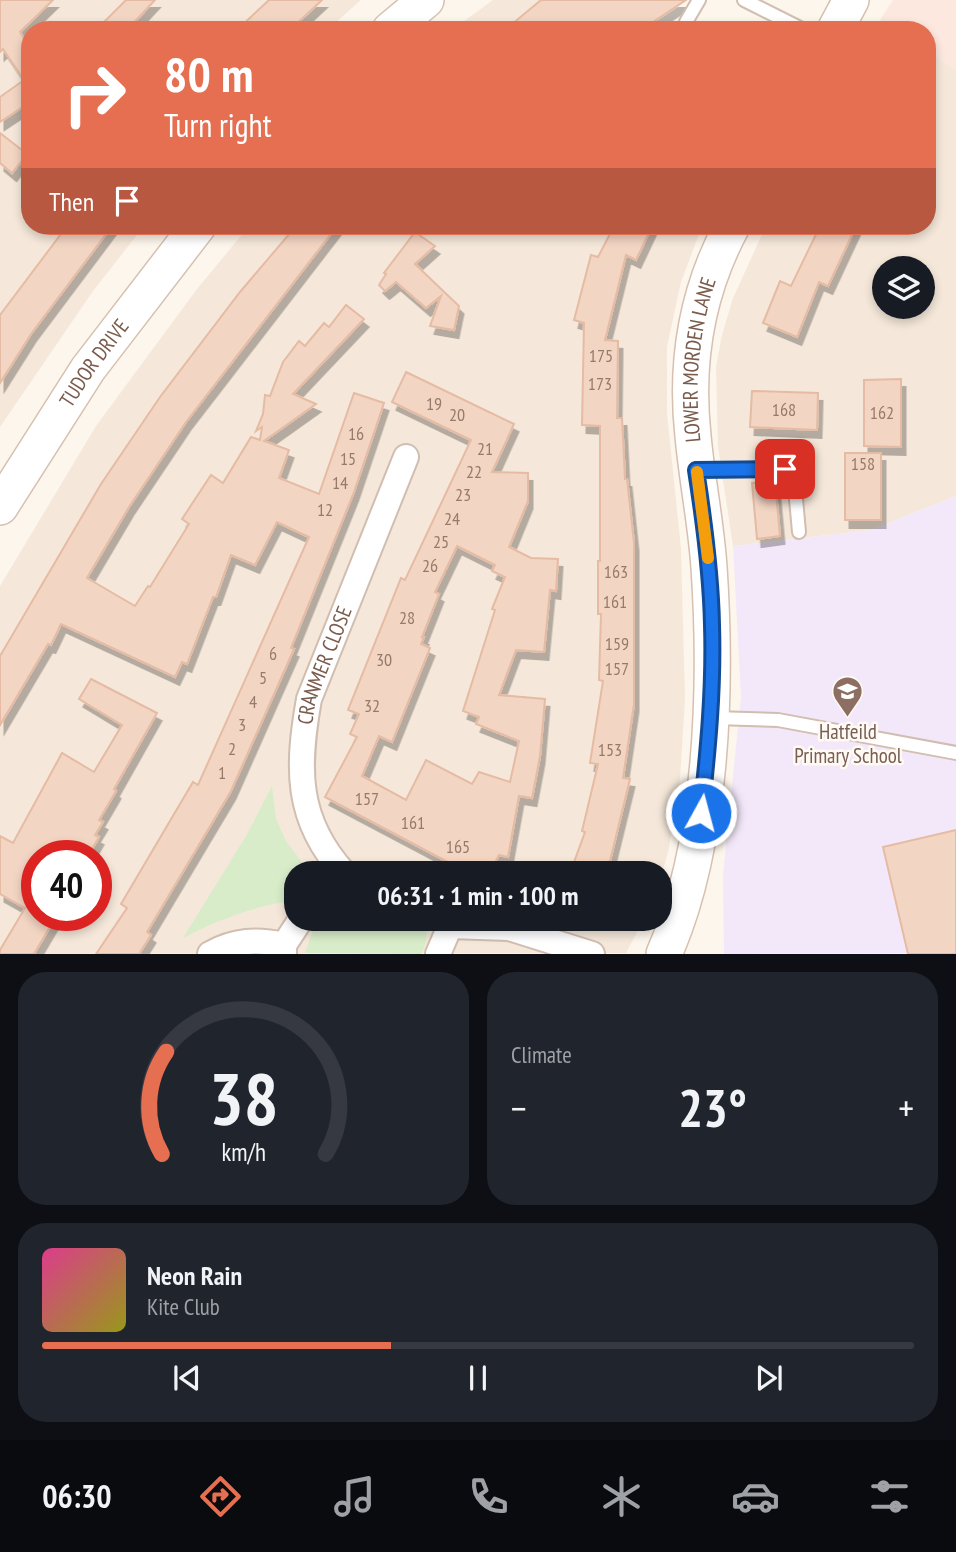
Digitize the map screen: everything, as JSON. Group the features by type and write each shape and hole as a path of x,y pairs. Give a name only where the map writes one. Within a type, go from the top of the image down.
{"street":[{"path":"401,21 426,0"},
{"path":"840,21 851,0"},
{"name":"TUDOR DRIVE","path":"0,507 88,369 191,235"},
{"name":"LOWER MORDEN LANE","path":"664,954 679,917 691,873 701,813 710,718 710,589 690,401 695,331 714,263 728,235"},
{"name":"CRANMER CLOSE","path":"335,861 320,842 306,806 301,776 309,699 406,457"},
{"path":"210,954 241,941 264,940 284,949 294,931"},
{"path":"438,954 445,931"},
{"path":"519,931 592,954"}],"lane":[{"path":"687,21 699,0"},
{"path":"744,0 786,21"},
{"path":"696,470 785,469 794,477 799,532"},
{"path":"710,718 778,720 956,753"}],"shaded area":[{"path":"0,0 361,0 337,21 21,21 21,235 137,235 93,291 0,427"},
{"path":"493,0 544,0 559,21 464,21"},
{"path":"893,0 956,0 956,70 936,56 936,21 880,20"},
{"path":"936,56 956,70 956,496 871,530 733,546 718,447 716,367 733,298 762,235 936,235"},
{"path":"242,235 699,235 681,282 667,347 667,413 681,549 685,699 680,779 666,861 284,861 284,931 638,931 626,953 0,954 0,586 96,426 197,289"},
{"name":"Hatfeild Primary School","path":"956,496 956,953 724,954 723,875 741,697 733,546 871,530"}],"green space":[{"path":"272,786 276,819 286,841 301,861 284,861 284,902 238,914 183,938 246,836"},
{"path":"313,931 427,931 421,954 305,953"}],"building":[{"path":"0,0 53,0 31,21 21,21 21,76 3,49 0,52"},
{"path":"126,0 155,0 135,21 105,21"},
{"path":"269,0 322,0 300,21 247,21"},
{"path":"541,0 686,0 654,21 516,21"},
{"path":"21,82 21,108 0,122 0,97"},
{"path":"0,133 21,149 21,162 12,173 0,163"},
{"path":"60,235 105,235 31,334 0,383 0,315"},
{"path":"288,235 330,235 186,422 129,507 87,578 135,606 189,524 182,519 211,475 223,483 251,437 260,440 262,427 256,431 263,414 265,395 270,396 283,362 299,341 305,346 324,323 329,327 346,305 364,319 293,394 316,404 264,441 289,450 279,478 319,494 354,393 384,403 354,492 291,648 294,649 231,791 147,932 151,935 139,954 96,954 127,908 121,904 193,782 198,785 309,537 277,522 255,565 231,555 187,664 182,662 175,677 61,624 51,645 48,644 0,725 0,656 101,484 160,397 240,292"},
{"path":"413,235 419,235 435,246 415,264 459,306 454,330 430,326 441,296 426,308 396,282 385,291 379,285 386,274 384,273"},
{"path":"609,235 648,235 636,260 626,255 605,340 618,341 617,418 622,418 625,479 634,543 634,704 623,778 630,779 610,861 574,861 585,832 582,831 598,764 590,763 603,681 599,680 601,614 598,614 600,426 582,425 584,323 574,320 591,255 598,257"},
{"path":"816,235 852,235 828,286 819,282 797,337 763,323 780,281 791,286"},
{"path":"406,372 514,424 492,472 528,473 528,501 509,547 531,558 558,559 556,591 550,590 544,652 516,650 499,695 545,699 540,756 532,798 519,796 508,857 499,855 496,861 446,861 325,797 357,737 350,734 359,714 348,710 401,578 405,580 471,440 392,402","holes":["457,546 495,565 492,571 505,577 492,609 495,610 463,711 479,717 476,724 519,741 510,782 479,772 472,784 426,760 406,800 362,776 379,736 392,742 430,648 421,644 422,637 439,594 435,592"]},
{"path":"901,379 901,447 864,446 864,380"},
{"path":"752,391 818,393 817,430 750,427"},
{"path":"845,453 881,453 881,520 845,520"},
{"path":"775,481 780,536 757,539 752,483"},
{"path":"91,679 157,713 99,820 103,822 95,835 99,837 97,840 21,840 21,906 0,894 0,836 13,843 62,753 94,772 122,725 79,699"},
{"path":"956,830 956,954 908,954 883,847"},
{"path":"21,915 21,931 48,931 34,954 0,954"}],"slow traffic":[{"path":"697,472 708,558"}],"place":[{"name":"Hatfeild Primary School","path":"848,719"}],"route":[{"path":"701,813 710,718 712,626 709,564 696,470 785,469"}]}
